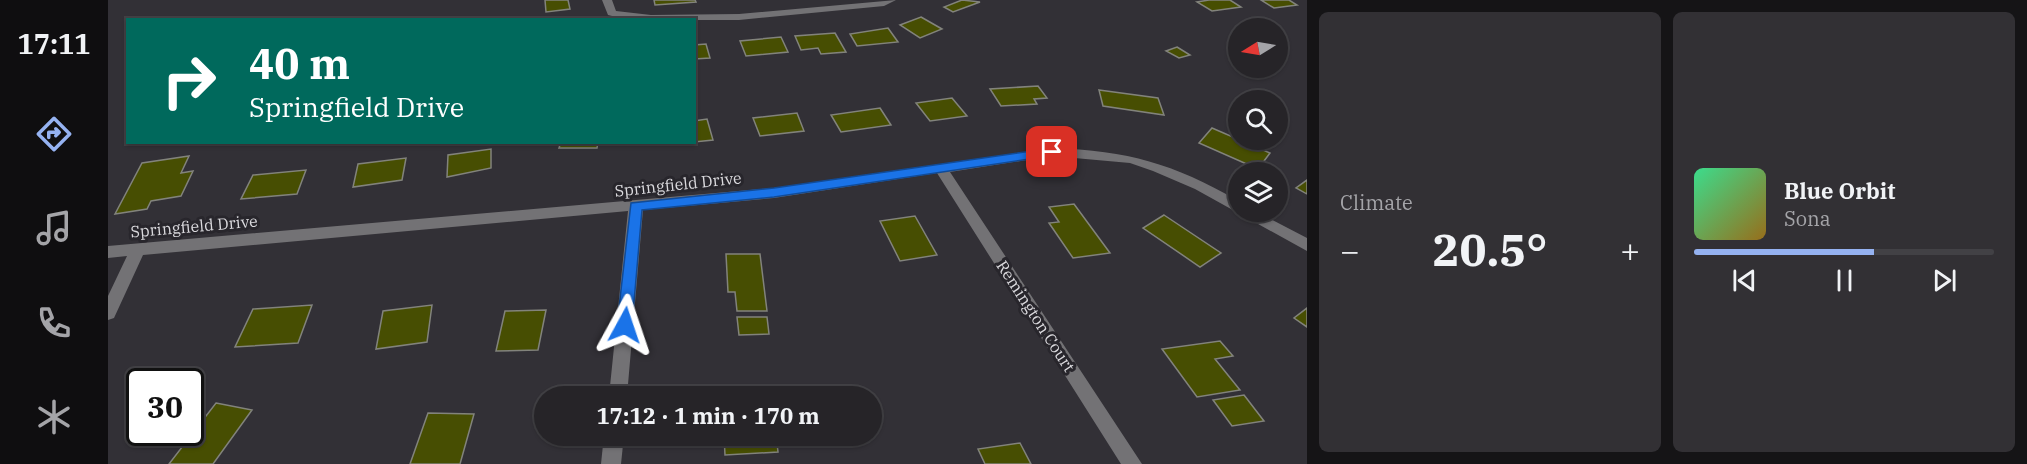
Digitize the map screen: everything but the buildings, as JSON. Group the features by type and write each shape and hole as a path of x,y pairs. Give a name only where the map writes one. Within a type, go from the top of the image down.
{"street":[{"path":"607,0 612,13 629,18"},
{"path":"696,18 808,12 884,3 891,0"},
{"name":"Springfield Drive","path":"108,252 774,193 1052,152 1098,154 1131,160 1187,180 1228,201"},
{"name":"Remington Court","path":"940,167 1132,464"},
{"path":"619,386 636,206"},
{"path":"1264,222 1307,245"},
{"path":"108,313 138,249"},
{"path":"611,464 613,446"}],"route":[{"path":"625,325 636,206 774,193 1052,152"}]}
